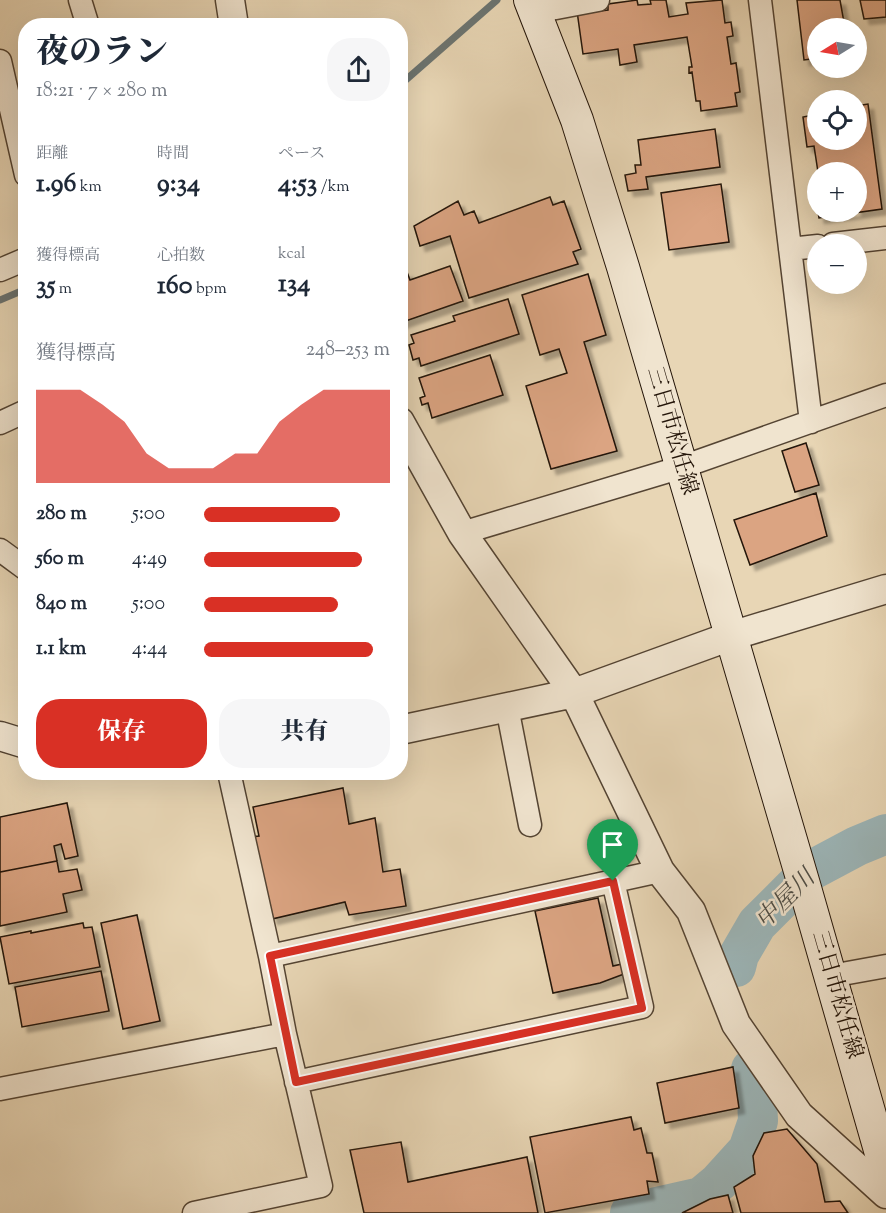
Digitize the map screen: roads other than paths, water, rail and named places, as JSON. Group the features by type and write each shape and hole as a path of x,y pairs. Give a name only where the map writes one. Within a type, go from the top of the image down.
{"main road":[{"name":"三日市松任線","path":"533,6 577,120 682,467 886,1171"}],"street":[{"path":"80,0 86,18"},
{"path":"230,0 233,18"},
{"path":"533,6 598,0"},
{"path":"760,0 811,422"},
{"path":"0,61 18,140"},
{"path":"867,240 886,238"},
{"path":"790,249 807,247"},
{"path":"0,270 18,262"},
{"path":"462,533 682,467 886,395"},
{"path":"0,423 18,415"},
{"path":"408,436 462,533 574,693 660,871 692,911 736,1024 799,1114 886,1194"},
{"path":"0,550 18,563"},
{"path":"408,724 574,693 731,636 886,589"},
{"path":"507,707 530,825"},
{"path":"194,1213 321,1186 285,1034 231,780"},
{"path":"270,956 660,871"},
{"path":"296,1082 642,1008 613,881"},
{"path":"831,976 886,966"},
{"path":"0,1089 285,1034"}],"waterway":[{"path":"408,78 497,0"},
{"path":"0,300 18,292"},
{"name":"中屋川","path":"736,967 739,955 757,924 810,871 857,846 886,834"},
{"name":"中屋川","path":"630,1213 701,1197 719,1182 748,1150 758,1121 757,1098 751,1069"}]}
